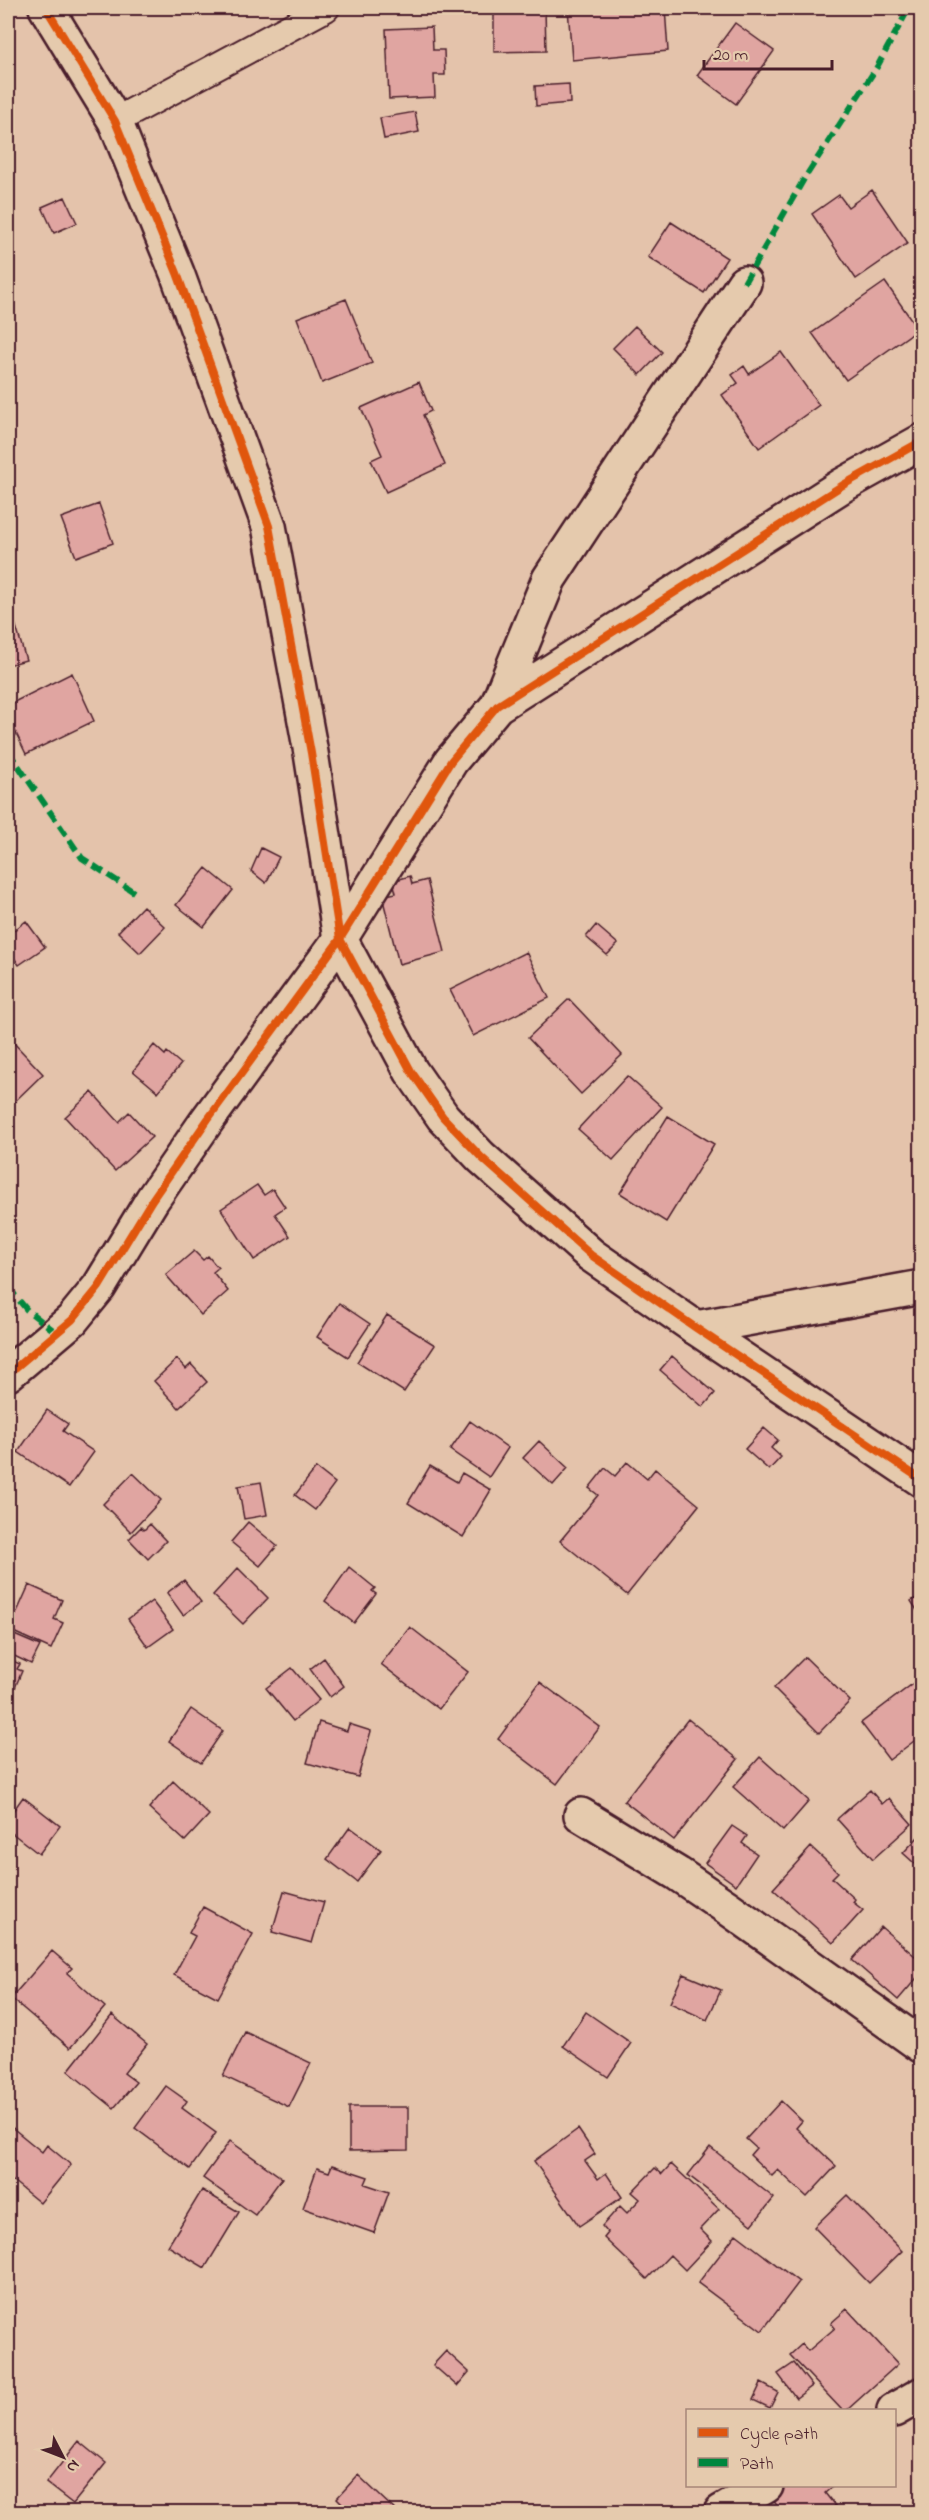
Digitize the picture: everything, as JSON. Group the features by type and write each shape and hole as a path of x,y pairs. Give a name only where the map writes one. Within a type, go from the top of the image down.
{"street":[{"path":"46,8 115,121 177,273 269,526 311,753 340,939 411,1071 443,1117 481,1157 591,1255 921,1480"},
{"path":"497,706 549,579 744,283"},
{"path":"8,1374 72,1320 99,1287 152,1200 208,1119 340,939 451,761 497,706 843,485 921,441"},
{"path":"696,1328 921,1287"},
{"path":"580,1815 718,1901 921,2046"},
{"path":"896,2409 921,2394"},
{"path":"721,2512 764,2487"}],"lane":[{"path":"115,121 326,8"}],"building":[{"path":"494,8 545,8 546,51 494,52"},
{"path":"568,8 665,8 668,51 572,60"},
{"path":"735,23 774,51 736,104 697,75"},
{"path":"432,27 433,50 444,50 445,75 434,75 435,97 389,99 386,29"},
{"path":"569,84 570,103 536,106 535,86"},
{"path":"415,112 419,132 384,139 380,118"},
{"path":"872,190 908,243 856,279 812,214 839,195 848,207"},
{"path":"65,197 77,223 54,233 42,207"},
{"path":"671,222 727,258 704,293 648,257"},
{"path":"885,282 918,329 846,380 812,333"},
{"path":"346,299 372,363 322,383 297,318"},
{"path":"635,326 662,352 640,375 613,348"},
{"path":"781,352 819,405 759,448 722,395 738,383 732,375 744,366 749,374"},
{"path":"419,382 431,411 423,415 445,465 386,492 371,460 382,455 361,408"},
{"path":"99,504 113,543 76,557 61,518"},
{"path":"12,613 26,660 8,665 8,614"},
{"path":"72,673 94,721 26,754 8,716 8,705"},
{"path":"261,848 279,857 266,883 251,871"},
{"path":"206,868 233,890 204,927 176,905"},
{"path":"410,876 412,884 427,880 445,952 399,964 382,896 396,893 393,881"},
{"path":"143,906 165,927 140,953 118,932"},
{"path":"26,921 45,947 19,965 8,949 8,935"},
{"path":"596,925 618,944 607,955 586,937"},
{"path":"526,952 549,998 473,1036 450,990"},
{"path":"569,999 622,1055 581,1094 528,1038"},
{"path":"12,1041 43,1074 10,1106 8,1104 8,1045"},
{"path":"154,1045 165,1055 167,1052 181,1064 158,1092 133,1071"},
{"path":"627,1076 662,1107 613,1160 578,1129"},
{"path":"92,1092 119,1122 129,1112 152,1137 115,1171 65,1117"},
{"path":"668,1116 714,1144 666,1222 620,1193"},
{"path":"257,1185 264,1195 273,1189 285,1207 275,1214 290,1236 254,1260 221,1209"},
{"path":"194,1251 203,1260 208,1256 218,1268 213,1272 228,1291 201,1315 166,1275"},
{"path":"339,1303 370,1324 348,1357 317,1337"},
{"path":"387,1315 435,1345 404,1392 357,1362"},
{"path":"672,1356 715,1393 703,1407 660,1370"},
{"path":"177,1359 186,1369 191,1364 207,1382 179,1408 154,1381"},
{"path":"47,1410 68,1424 63,1431 94,1452 69,1487 18,1452"},
{"path":"470,1421 508,1448 489,1477 450,1450"},
{"path":"764,1428 778,1440 771,1448 781,1457 769,1470 745,1449"},
{"path":"539,1441 568,1468 553,1485 523,1458"},
{"path":"627,1462 647,1479 655,1469 699,1505 627,1595 560,1541 598,1495 589,1488 605,1468 615,1476"},
{"path":"430,1466 457,1482 462,1473 491,1490 463,1537 408,1503"},
{"path":"316,1468 335,1483 315,1510 295,1495"},
{"path":"133,1473 161,1500 131,1532 103,1504"},
{"path":"261,1482 267,1515 244,1519 238,1486"},
{"path":"248,1522 277,1546 260,1566 231,1542"},
{"path":"150,1524 166,1541 148,1559 129,1539 141,1527 144,1530"},
{"path":"349,1567 375,1588 372,1591 376,1594 354,1623 325,1601"},
{"path":"238,1568 268,1598 243,1624 213,1595"},
{"path":"184,1580 201,1602 183,1615 167,1593"},
{"path":"29,1585 62,1600 54,1619 63,1623 51,1649 9,1630"},
{"path":"922,1595 922,1618 911,1601"},
{"path":"152,1601 173,1629 148,1647 128,1619"},
{"path":"410,1627 468,1672 439,1709 381,1664"},
{"path":"12,1634 40,1646 31,1664 8,1653"},
{"path":"805,1657 850,1701 819,1733 774,1688"},
{"path":"324,1658 344,1686 330,1697 310,1669"},
{"path":"8,1659 20,1664 17,1669 22,1671 9,1702"},
{"path":"292,1668 319,1700 293,1721 266,1688"},
{"path":"919,1679 922,1682 922,1735 889,1760 861,1723"},
{"path":"540,1682 600,1727 557,1784 498,1739"},
{"path":"191,1709 223,1731 201,1763 169,1741"},
{"path":"688,1719 738,1759 674,1840 624,1801"},
{"path":"319,1722 347,1731 349,1724 371,1731 358,1777 307,1763"},
{"path":"760,1757 809,1801 783,1831 733,1787"},
{"path":"173,1781 209,1815 185,1841 149,1808"},
{"path":"870,1790 882,1804 889,1798 912,1824 873,1859 837,1819"},
{"path":"23,1797 60,1826 39,1854 8,1830 8,1818"},
{"path":"732,1826 747,1836 742,1843 757,1854 736,1885 705,1863"},
{"path":"350,1827 381,1850 357,1882 327,1859"},
{"path":"922,1833 922,1870 903,1853"},
{"path":"811,1847 838,1872 832,1878 855,1899 853,1902 863,1910 833,1943 773,1889"},
{"path":"284,1891 324,1902 312,1943 272,1932"},
{"path":"203,1907 253,1934 218,1998 174,1975 195,1936 189,1933"},
{"path":"881,1927 922,1962 922,1972 898,2000 852,1960"},
{"path":"52,1951 72,1968 67,1973 105,2007 70,2048 11,1998"},
{"path":"683,1974 721,1990 707,2020 670,2003"},
{"path":"586,2012 631,2043 608,2077 563,2046"},
{"path":"112,2015 147,2044 124,2073 136,2082 114,2108 68,2071"},
{"path":"245,2032 311,2063 289,2107 223,2076"},
{"path":"166,2086 187,2101 182,2108 216,2133 190,2169 135,2128"},
{"path":"781,2101 802,2121 796,2128 836,2166 807,2197 778,2170 772,2176 750,2155 756,2148 746,2139"},
{"path":"349,2107 408,2107 408,2150 349,2151"},
{"path":"9,2125 42,2152 47,2145 71,2165 40,2203 8,2177"},
{"path":"578,2129 595,2154 585,2161 598,2179 606,2173 622,2197 579,2226 534,2161"},
{"path":"230,2141 282,2178 255,2215 203,2178"},
{"path":"710,2147 774,2198 752,2225 688,2175"},
{"path":"671,2164 719,2209 700,2229 712,2241 685,2270 670,2255 647,2279 604,2238 608,2233 602,2226 620,2206 627,2213 640,2199 632,2192 655,2168 662,2174"},
{"path":"332,2165 368,2177 365,2184 389,2192 374,2233 303,2208 317,2168 329,2172"},
{"path":"202,2190 239,2212 205,2268 168,2246"},
{"path":"847,2195 902,2251 869,2283 814,2227"},
{"path":"736,2234 799,2282 762,2331 698,2283"},
{"path":"847,2309 898,2364 848,2409 841,2409 790,2355 802,2344 808,2351 835,2328 831,2323"},
{"path":"446,2351 469,2372 457,2386 433,2365"},
{"path":"794,2363 812,2386 796,2398 778,2374"},
{"path":"761,2383 778,2392 770,2408 753,2400"},
{"path":"79,2441 106,2463 73,2504 46,2483"},
{"path":"358,2475 397,2512 345,2512 348,2509 337,2498"},
{"path":"781,2487 832,2487 825,2493 840,2512 782,2512 769,2495"}],"marked path":[{"path":"744,283 804,179 877,67 909,8"},
{"path":"8,751 82,858 137,894"},
{"path":"8,1287 27,1310 57,1333"}],"cycle path":[{"path":"46,8 115,121 177,273 269,526 311,753 340,939 411,1071 443,1117 481,1157 591,1255 922,1480"},
{"path":"8,1374 72,1320 99,1287 152,1200 208,1119 340,939 451,761 497,706 843,485 922,441"}]}
